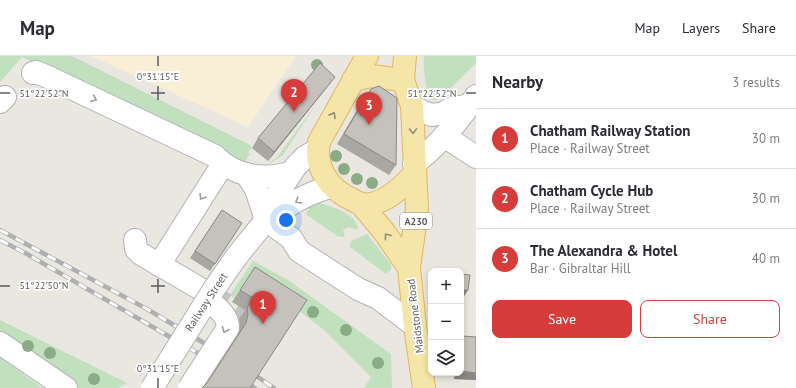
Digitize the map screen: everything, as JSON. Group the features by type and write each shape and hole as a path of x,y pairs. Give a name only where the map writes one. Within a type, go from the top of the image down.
{"main road":[{"path":"367,56 323,133 317,150 320,167 332,187 346,197 361,204 372,204 384,199 405,184 414,169 412,106 403,80 405,56"},
{"path":"353,80 371,76 403,80"},
{"name":"Maidstone Road","path":"414,169 416,209 409,268 415,326 424,388"},
{"name":"Maidstone Road","path":"361,204 385,233 409,268"}],"street":[{"path":"33,72 48,77 215,156 223,164 247,175 268,177 282,176 292,172"},
{"path":"412,106 432,115 444,113 450,109 473,101"},
{"path":"414,169 473,101"},
{"path":"444,136 476,157"},
{"name":"Railway Street","path":"152,388 203,294 237,256 266,220 278,193 292,172 305,157 317,150"},
{"path":"159,265 223,164"},
{"path":"247,175 256,189 266,220 291,238 300,251 358,289 378,298 415,326"},
{"name":"Railway Street","path":"266,220 310,193 320,189 332,187"},
{"path":"135,240 137,251 203,294 222,312 227,320 228,328 189,388"},
{"path":"0,343 66,388"}],"shaded area":[{"path":"91,56 296,56 248,127"}],"green space":[{"path":"0,56 72,56 250,145 252,148 248,152 250,155 248,156 245,164 22,57 0,82"},
{"path":"424,56 476,56 476,63 444,95 434,100 428,95 424,71"},
{"path":"317,103 283,155 269,163 277,157"},
{"path":"319,203 342,211 353,218 358,227 357,230 348,227 343,230 345,235 343,237 337,236 307,215 306,213 310,207"},
{"path":"367,234 391,264 391,270 386,274 350,247 351,241"},
{"path":"253,261 288,280 391,354 392,388 364,388 371,377 323,329 299,311 247,279 234,298 230,295"},
{"path":"0,320 127,383 118,388 75,388 0,336"},
{"path":"0,357 42,388 0,388"}],"building":[{"path":"320,63 335,77 274,152 258,138"},
{"path":"379,86 397,98 396,165 344,134 371,89"},
{"path":"222,210 242,223 215,264 195,251"},
{"path":"255,267 307,300 250,388 202,388 207,383 246,323 248,315 247,308 253,298 240,290"},
{"path":"464,274 470,275 468,290 464,290"},
{"path":"464,336 476,337 476,373 464,371"}],"tunnel":[{"path":"207,293 284,338"}],"railway":[{"path":"0,230 147,309 234,361"},
{"path":"0,240 27,254 227,370"},
{"path":"249,371 274,388"},
{"path":"243,380 255,388"}],"place":[{"name":"Chatham Cycle Hub","path":"294,112"},
{"name":"The Alexandra & Hotel","path":"369,125"},
{"name":"Chatham Railway Station","path":"263,324"}]}
